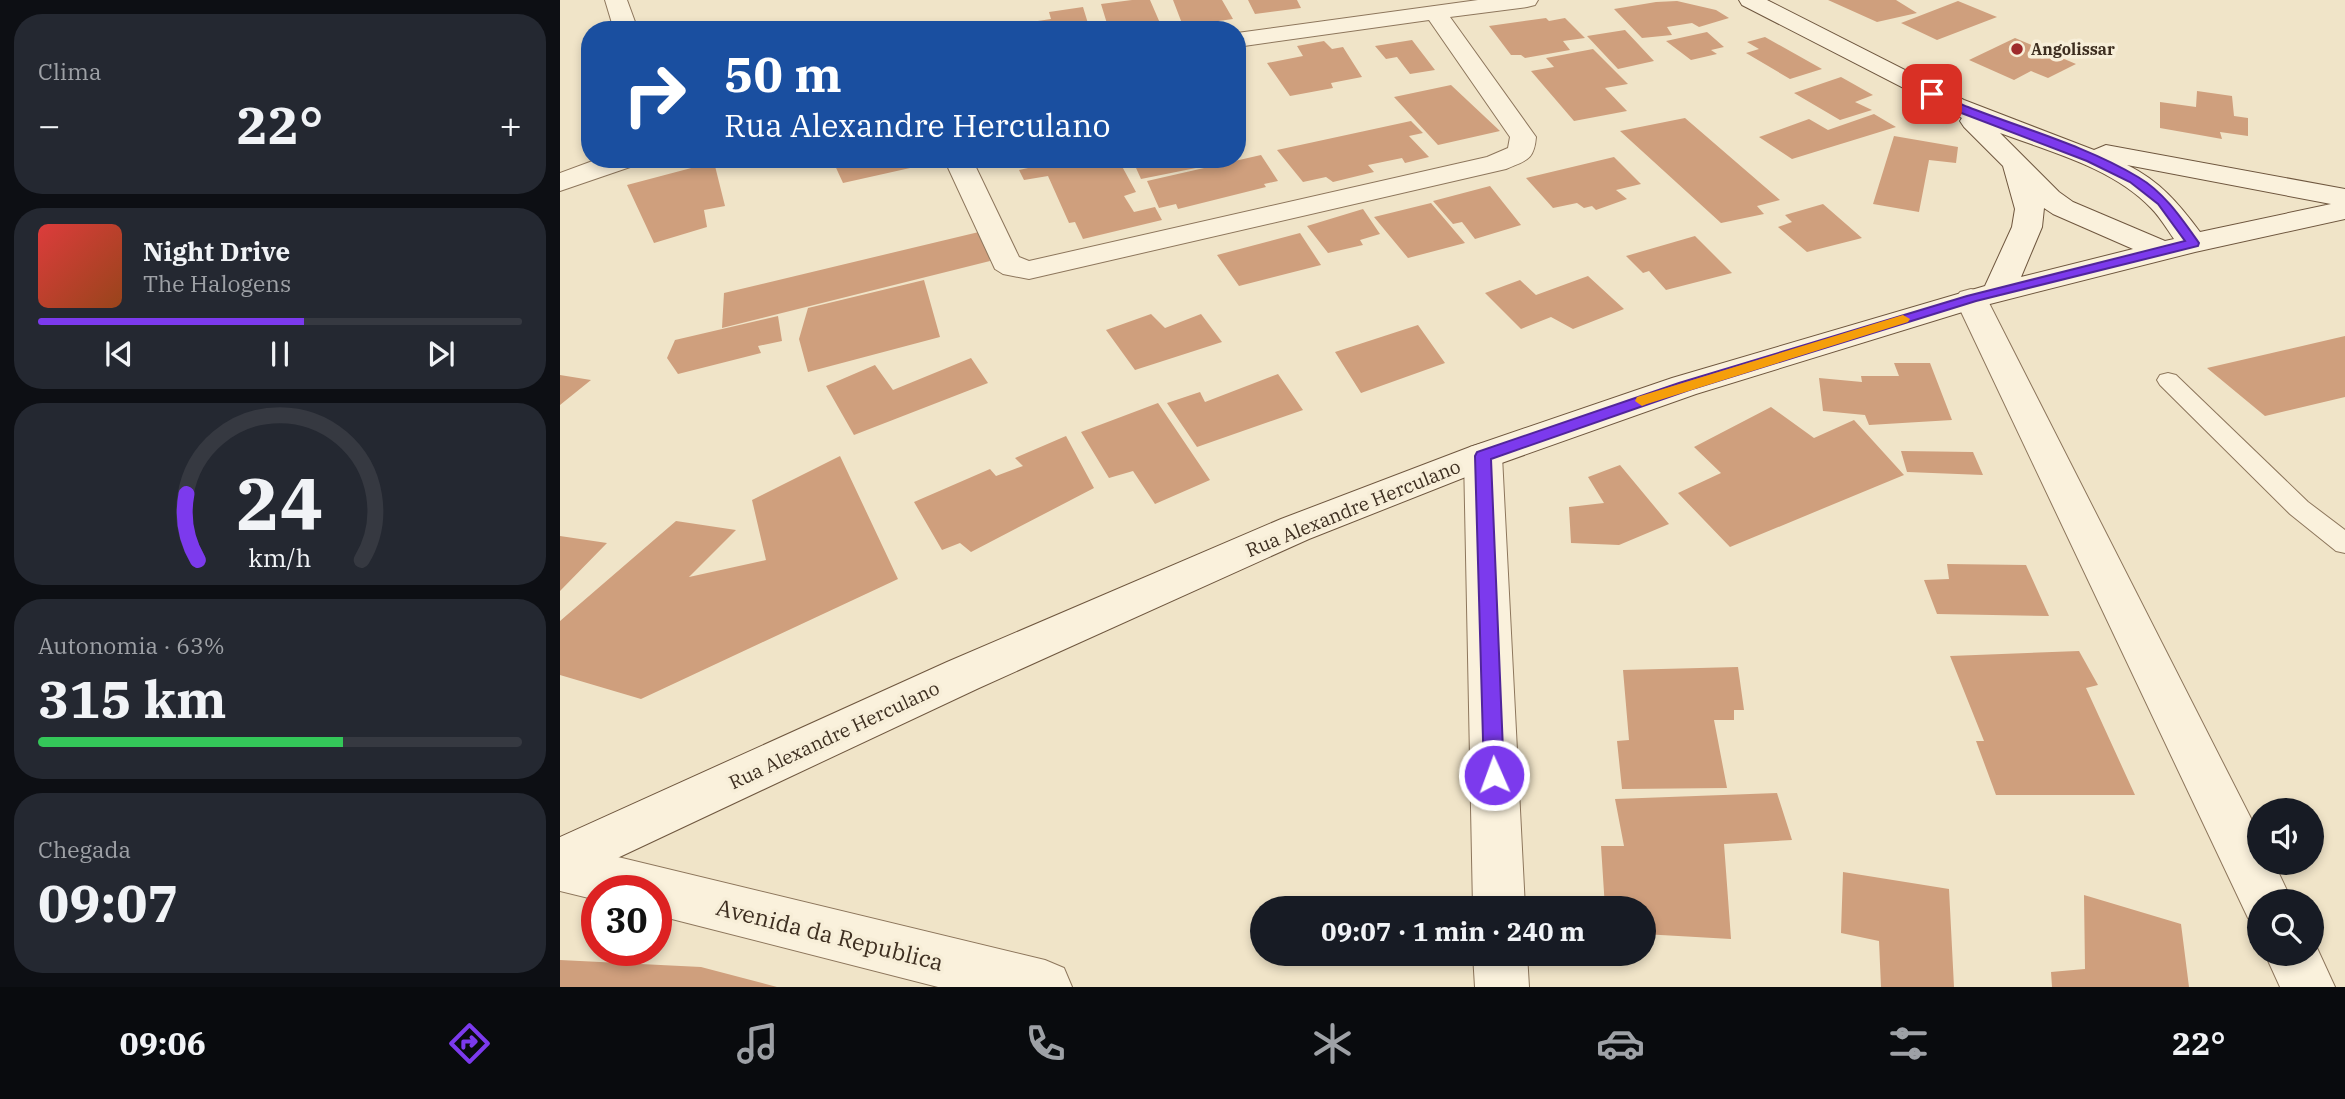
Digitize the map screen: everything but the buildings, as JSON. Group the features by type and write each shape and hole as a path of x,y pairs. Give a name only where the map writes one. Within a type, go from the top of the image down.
{"main road":[{"path":"616,0 623,21"},
{"path":"1246,39 1527,0"},
{"path":"1750,0 1955,106 2091,158 2141,184 2162,202 2178,247"},
{"path":"962,168 1006,262 1029,270 1496,163 1521,152 1523,137 1435,13"},
{"path":"1955,106 2012,158 2049,198 2063,208 2178,247"},
{"path":"2038,139 2345,198"},
{"path":"2012,158 2027,193 2030,209 2027,227 1985,295 2260,889"},
{"path":"560,182 600,168"},
{"name":"Rua Alexandre Herculano","path":"560,862 963,676 1270,540 1483,456 1684,386 1985,295 2178,247 2345,210"},
{"path":"1483,456 1499,896"},
{"name":"Avenida da Republica","path":"560,867 592,875"},
{"name":"Avenida da Republica","path":"672,895 1045,987"},
{"path":"1501,966 1502,987"},
{"path":"2298,966 2308,987"}],"lane":[{"path":"2168,380 2299,508 2345,544"}],"slow traffic":[{"path":"1642,401 1903,319"}],"place":[{"name":"Angolissar","path":"2017,49"}],"route":[{"path":"1494,775 1483,456 1684,386 1971,299 2193,243 2162,202 2134,180 2091,158 1955,106 1932,94"}]}
